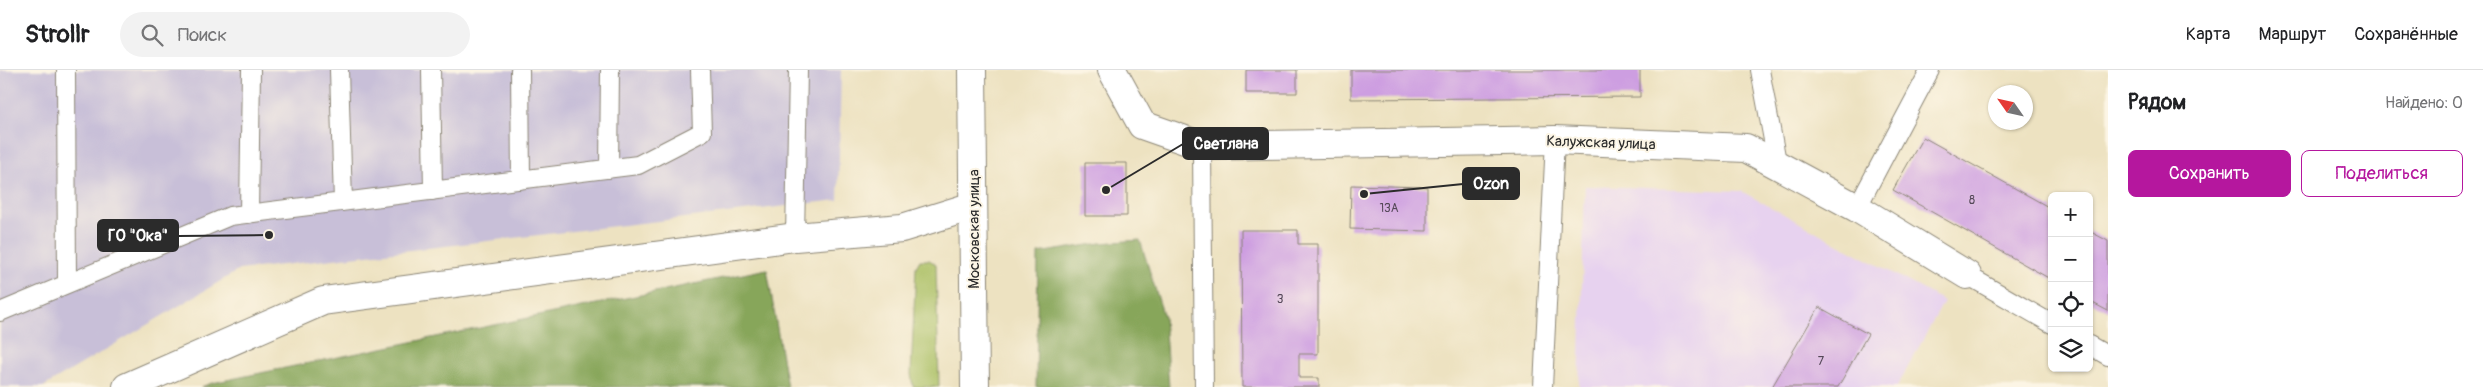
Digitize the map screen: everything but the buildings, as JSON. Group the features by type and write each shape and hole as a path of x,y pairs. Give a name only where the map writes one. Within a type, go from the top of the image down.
{"main road":[{"name":"Московская улица","path":"972,70 975,387"},
{"path":"1112,70 1142,125 1202,146"},
{"name":"Калужская улица","path":"1202,146 1555,140 1746,148 1856,208 1967,275"},
{"path":"127,387 323,301 795,238 902,228 974,206"}],"lane":[{"path":"66,70 67,284"},
{"path":"249,214 251,70"},
{"path":"339,70 343,202"},
{"path":"431,70 433,191"},
{"path":"520,70 521,180"},
{"path":"609,169 610,70"},
{"path":"0,312 230,216 638,166 702,132 700,70"},
{"path":"795,238 798,70"},
{"path":"1760,70 1778,167"},
{"path":"1856,208 1930,70"},
{"path":"1543,387 1555,140"},
{"path":"1202,146 1204,387"},
{"path":"1967,275 2048,322"},
{"path":"2093,347 2108,356"}],"shaded area":[{"path":"0,70 841,70 838,200 239,270 43,387 0,387"},
{"path":"1585,186 1741,191 1944,301 1897,387 1579,387"}],"green space":[{"path":"1140,240 1164,317 1169,387 1036,387 1038,253 1101,243"},
{"path":"920,260 929,260 936,264 939,387 913,387 911,374 916,267"},
{"path":"767,269 787,387 201,387 212,383"}],"place":[{"name":"Светлана","path":"1106,190"},
{"name":"Ozon","path":"1364,194"},
{"name":"ГО \"Ока\"","path":"269,235"}]}
